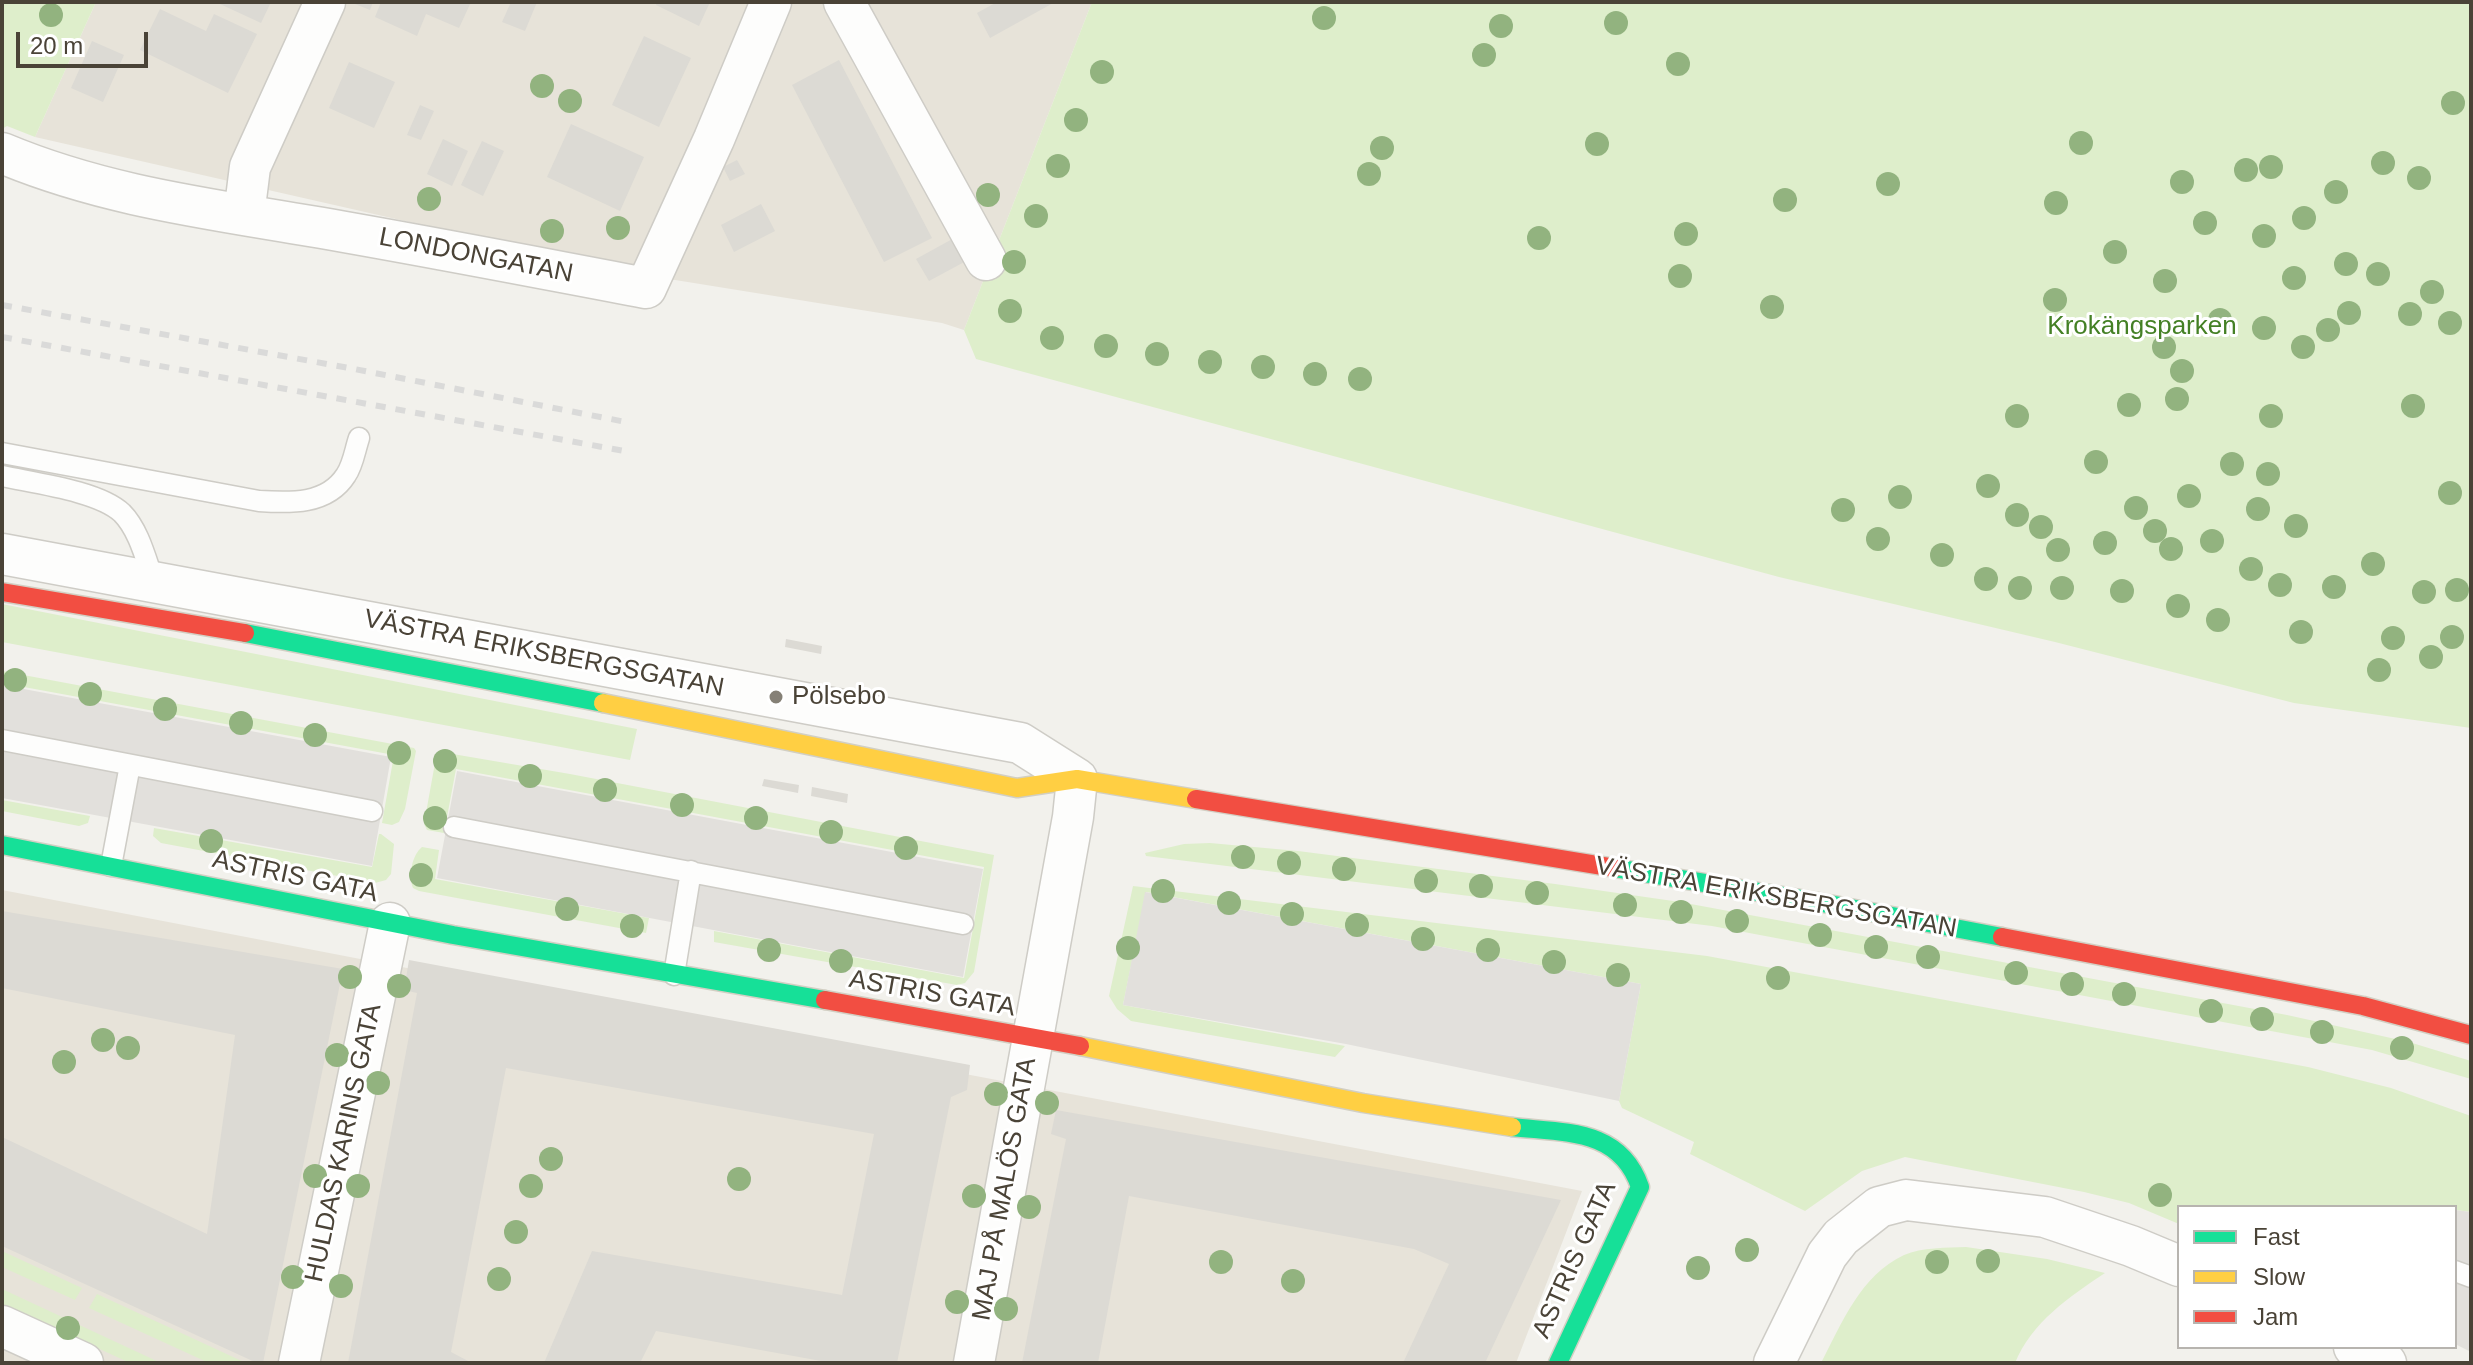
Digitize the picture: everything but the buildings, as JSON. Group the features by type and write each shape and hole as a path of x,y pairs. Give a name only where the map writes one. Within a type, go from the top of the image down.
{"street":[{"path":"244,215 250,167 325,2"},
{"name":"LONDONGATAN","path":"2,153 59,175 162,202 449,250 646,288 714,139 771,2"},
{"path":"844,2 986,260"},
{"name":"VÄSTRA ERIKSBERGSGATAN","path":"2,554 1020,743 1077,779"},
{"name":"VÄSTRA ERIKSBERGSGATAN","path":"2,592 287,640 1017,788 1077,779 1818,902 2363,1006 2471,1035"},
{"name":"MAJ PÅ MALÖS GATA","path":"974,1363 1073,817 1077,779"},
{"name":"ASTRIS GATA","path":"2,845 390,923 1033,1037 1363,1103 1590,1136 1619,1152 1633,1166 1640,1187 1558,1363"},
{"name":"HULDAS KARINS GATA","path":"299,1363 390,923"},
{"path":"1774,1363 1827,1255 1841,1237 1879,1207 1906,1200 2045,1217 2177,1265"},
{"path":"2,1326 83,1363"},
{"path":"2358,1349 2386,1363"}],"lane":[{"path":"2,453 259,501 300,503 334,489 348,473 359,438"},
{"path":"2,476 90,495 122,512 137,537 154,582"},
{"path":"2,740 372,811"},
{"path":"111,866 130,765"},
{"path":"454,827 963,924"},
{"path":"674,975 691,871"}],"shaded area":[{"path":"96,2 1092,2 964,330 942,323 638,274 35,137"},
{"path":"2,685 391,757 372,866 2,798"},
{"path":"457,771 983,869 963,977 437,878"},
{"path":"2,890 1582,1191 1516,1363 2,1363"},
{"path":"1145,892 1641,984 1619,1101 1346,1044 1123,1005"},
{"path":"2457,1210 2471,1212 2471,1352 2457,1345"}],"green space":[{"path":"2,2 96,2 35,137 7,126 2,129"},
{"name":"Krokängsparken","path":"1092,2 2471,2 2471,728 2294,703 2055,642 1779,577 976,359 964,330"},
{"path":"2,604 637,729 630,760 2,642"},
{"path":"2,671 414,748 416,751 405,809 399,822 392,825 382,823 394,755 2,683"},
{"path":"441,752 994,855 974,972 965,983 957,985 714,942 714,931 964,978 984,867 456,769 444,833 427,830 424,824 437,754"},
{"path":"2,800 90,816 88,823 79,826 2,811"},
{"path":"154,828 372,867 381,834 394,844 391,874 386,880 375,883 161,843 153,836"},
{"path":"1210,843 1298,851 1680,902 2287,1015 2409,1042 2471,1061 2471,1079 2372,1050 1712,926 1146,856 1145,853 1184,844"},
{"path":"422,847 439,850 435,879 649,918 646,933 419,891 413,888 411,872 413,860"},
{"path":"1133,886 1707,956 2308,1067 2391,1088 2471,1116 2471,1212 2457,1210 2457,1205 2177,1205 2177,1223 2129,1203 2084,1192 1905,1157 1862,1171 1805,1211 1690,1154 1694,1142 1622,1108 1619,1101 1641,984 1146,892 1123,1005 1345,1046 1335,1057 1131,1021 1117,1009 1109,996"},
{"path":"1966,1247 2047,1259 2105,1273 2065,1301 2041,1323 2015,1363 1821,1363 1854,1302 1875,1275 1904,1255 1935,1248"},
{"path":"2,1251 82,1288 75,1300 2,1267"},
{"path":"2,1289 161,1363 130,1363 2,1304"},
{"path":"97,1294 246,1363 209,1363 89,1308"}],"railway":[{"path":"2,305 631,423"},
{"path":"2,337 624,451"}],"traffic: fast":[{"path":"245,633 603,703"},
{"path":"2,845 453,935 825,1000"},
{"path":"1615,868 2002,937"},
{"path":"1512,1127 1570,1133 1604,1144 1619,1154 1631,1168 1640,1187 1558,1363"}],"traffic: slow":[{"path":"603,703 1017,788 1077,779 1196,799"},
{"path":"1080,1046 1363,1103 1512,1127"}],"traffic: jam":[{"path":"2,592 245,633"},
{"path":"1196,799 1615,868"},
{"path":"2002,937 2363,1006 2471,1035"},
{"path":"825,1000 1080,1046"}],"place":[{"name":"Pölsebo","path":"776,697"}]}
